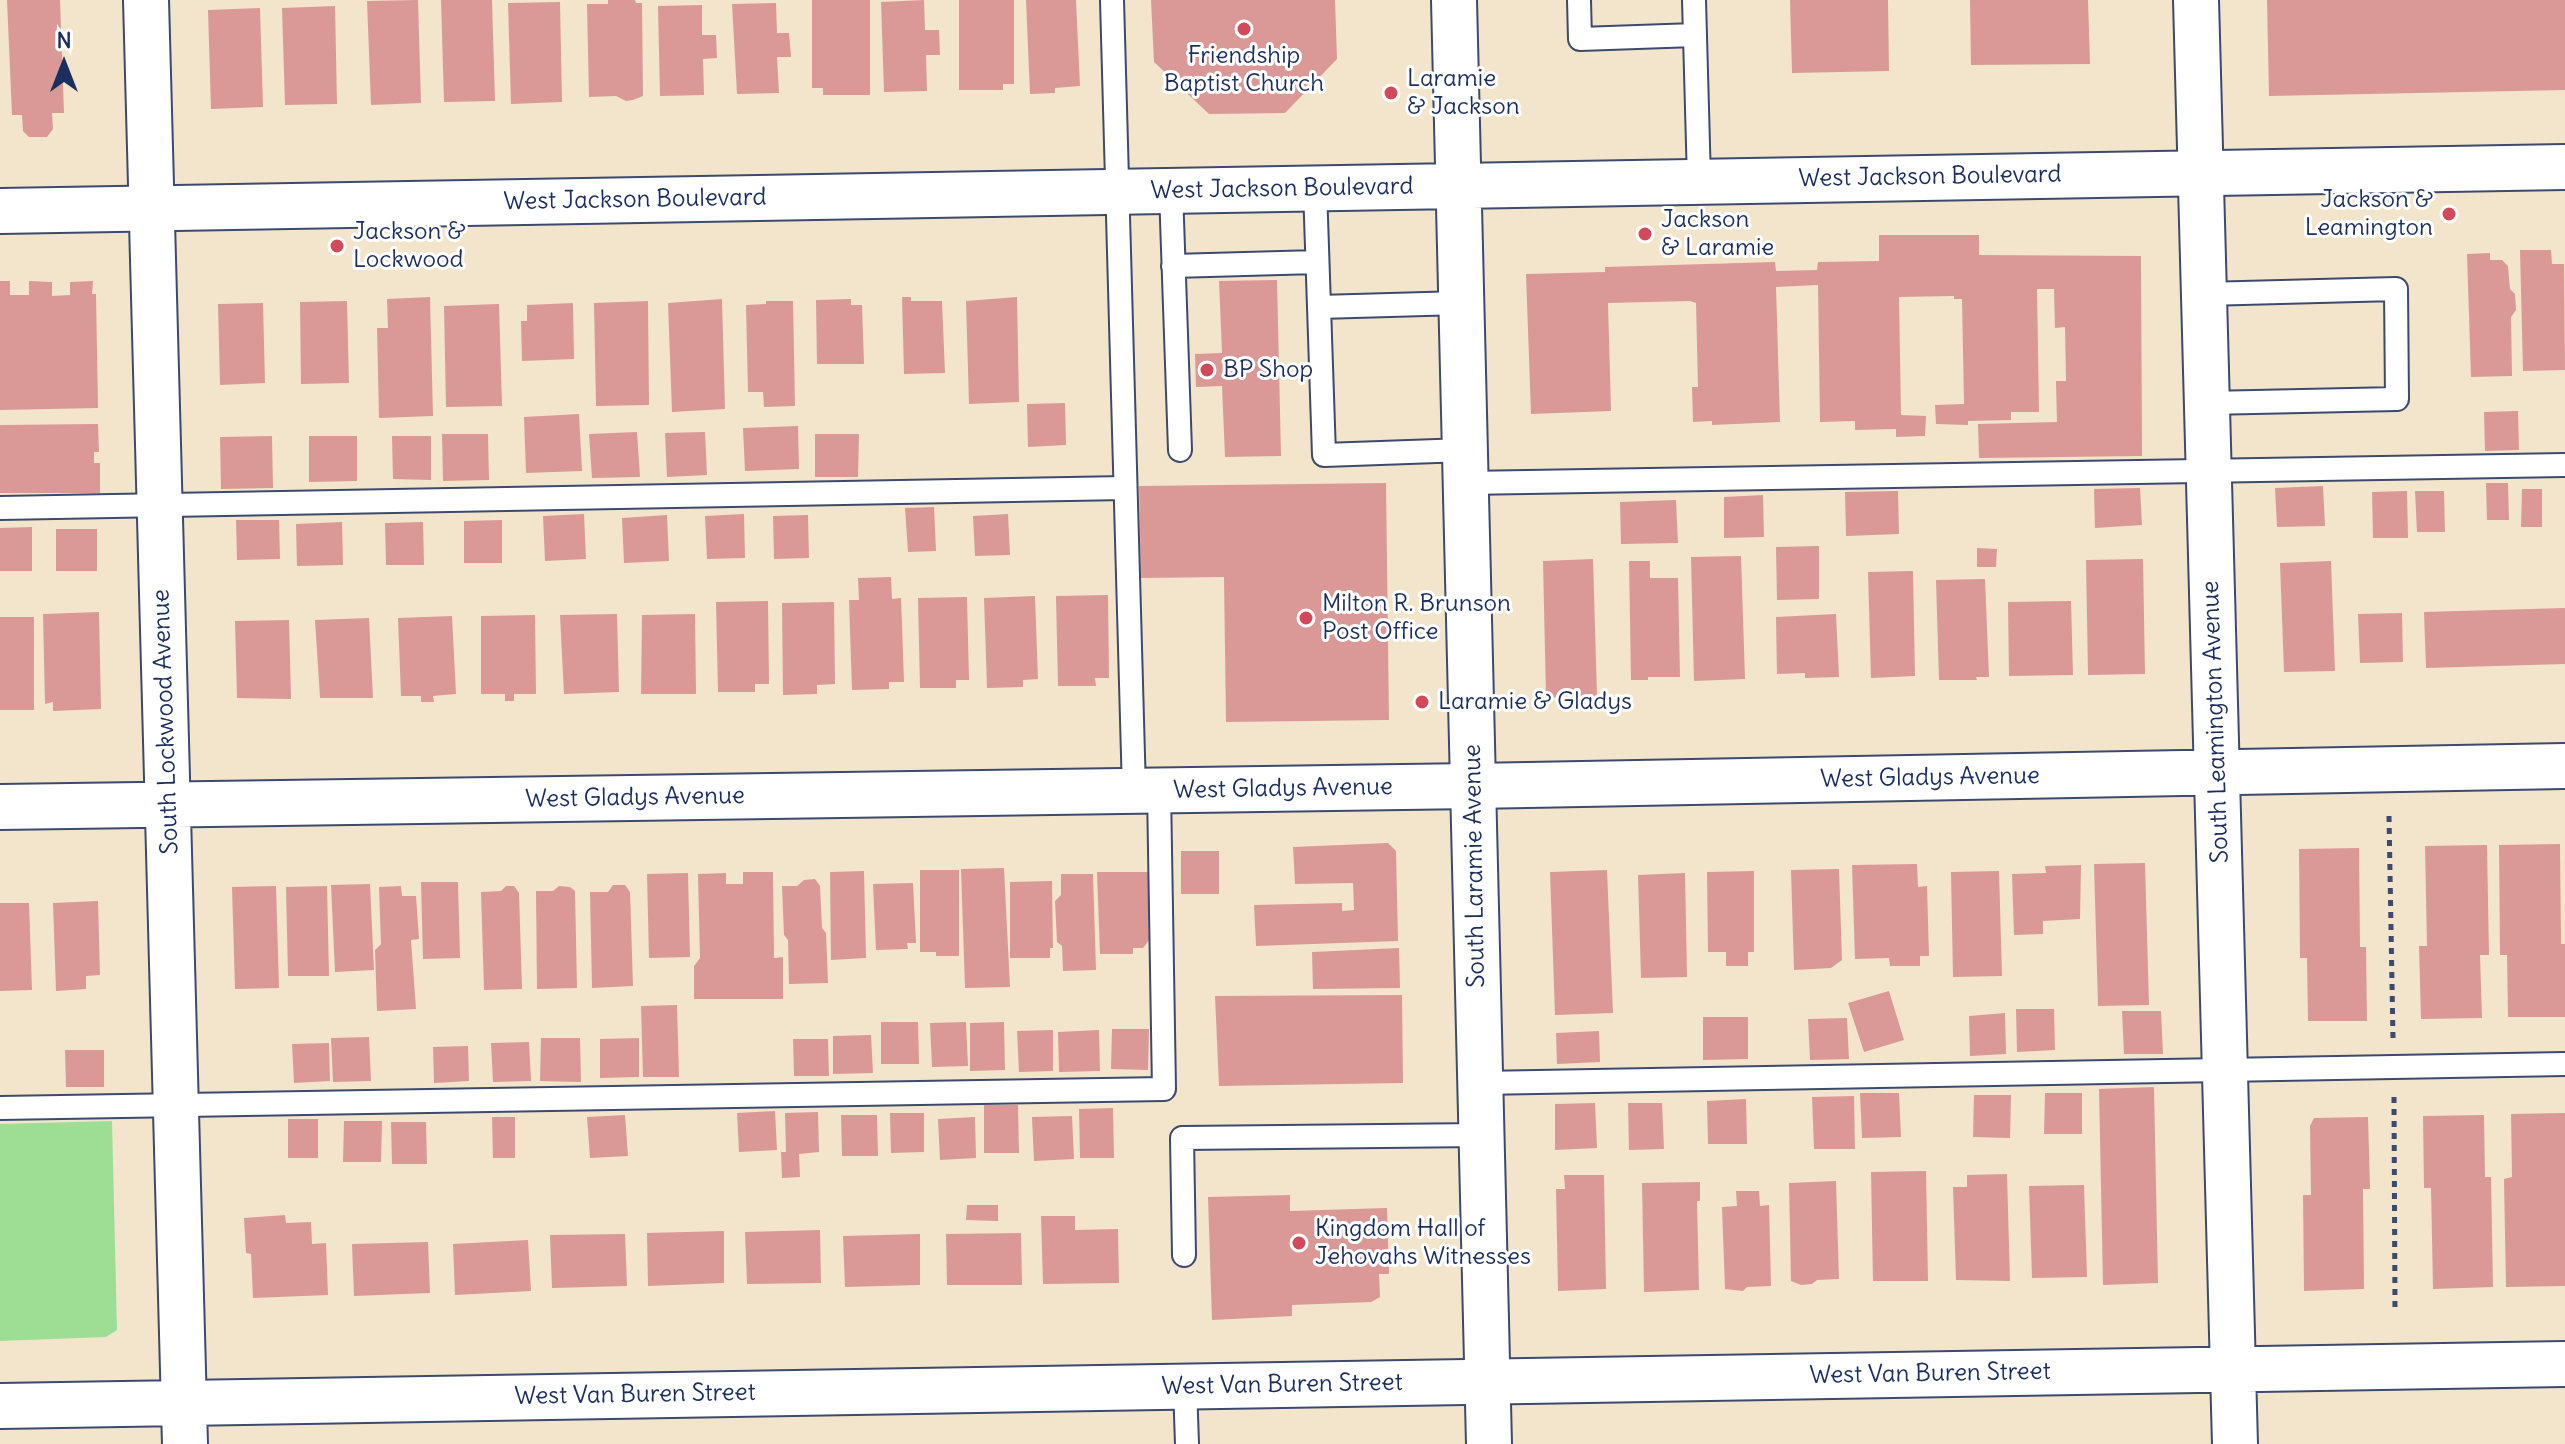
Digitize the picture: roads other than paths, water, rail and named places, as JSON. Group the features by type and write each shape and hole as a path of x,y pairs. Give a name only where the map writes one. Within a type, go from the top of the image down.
{"street":[{"name":"South Lockwood Avenue","path":"146,0 185,1424"},
{"name":"South Laramie Avenue","path":"1454,0 1489,1444"},
{"name":"South Leamington Avenue","path":"2196,0 2235,1444"},
{"name":"West Jackson Boulevard","path":"0,211 2565,167"},
{"name":"West Gladys Avenue","path":"0,807 1473,786 2565,766"},
{"name":"West Van Buren Street","path":"0,1406 185,1424 1185,1386 2565,1364"}],"lane":[{"path":"0,1108 1164,1089 1125,488 1112,0"},
{"path":"1579,0 1580,39 1695,35"},
{"path":"1694,0 1699,181"},
{"path":"1315,188 1324,455 1466,467 2209,473 2565,465"},
{"path":"1171,191 1180,450"},
{"path":"1173,266 1317,262"},
{"path":"2204,294 2396,289 2397,399 2207,403"},
{"path":"1319,307 1461,303"},
{"path":"0,508 1125,488"},
{"path":"1480,1083 2565,1064"},
{"path":"1184,1255 1182,1138 1482,1135"},
{"path":"1185,1386 1187,1444"}],"place":[{"name":"Friendship Baptist Church","path":"1244,29"},
{"name":"Laramie & Jackson","path":"1391,93"},
{"name":"Jackson & Leamington","path":"2449,214"},
{"name":"Jackson & Laramie","path":"1645,234"},
{"name":"Jackson & Lockwood","path":"337,246"},
{"name":"BP Shop","path":"1207,370"},
{"name":"Milton R. Brunson Post Office","path":"1306,618"},
{"name":"Laramie & Gladys","path":"1422,702"},
{"name":"Kingdom Hall of Jehovahs Witnesses","path":"1299,1243"}]}
